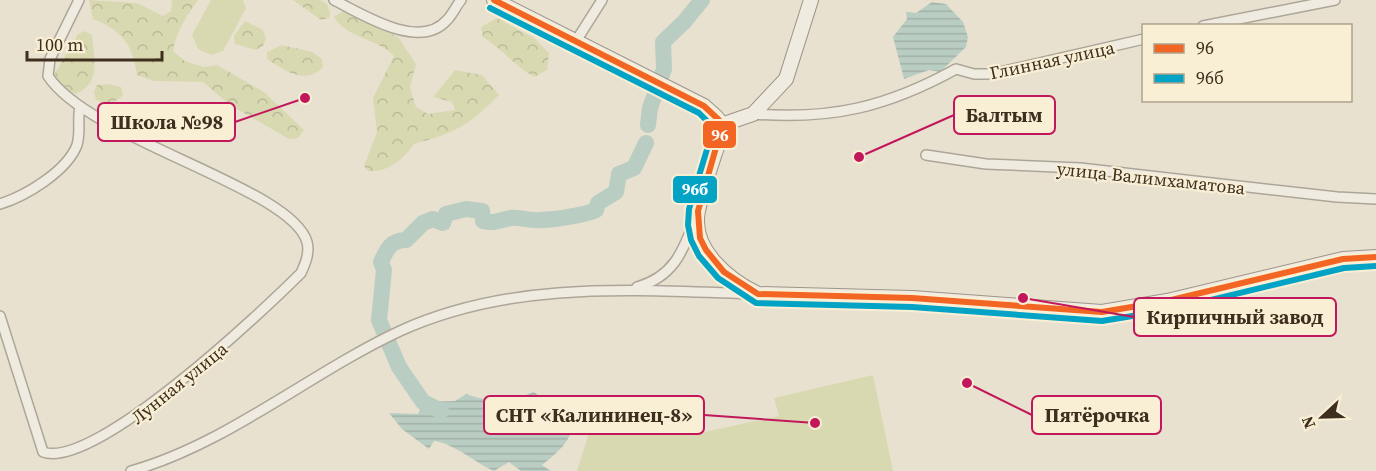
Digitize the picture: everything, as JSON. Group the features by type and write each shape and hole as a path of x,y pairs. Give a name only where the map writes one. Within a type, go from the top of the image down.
{"street":[{"path":"0,204 38,187 76,147 79,136 80,107 55,87 48,76 50,59 79,0"},
{"path":"334,0 406,32 419,33 446,21 461,0"},
{"path":"494,0 704,106 721,125 719,140 697,213 682,253 674,265 650,284 629,290"},
{"path":"576,41 602,0"},
{"path":"721,125 753,114 786,79 811,0"},
{"path":"1213,24 1335,0"},
{"name":"Глинная улица","path":"753,114 774,116 854,110 908,95 956,69 974,74 991,74 1142,39"},
{"name":"Лунная улица","path":"0,316 43,452 50,457 60,458 100,443 174,392 206,366 301,273 306,261 307,241 297,226 270,203 192,166 80,107"},
{"name":"улица Валимхаматова","path":"926,156 986,164 1080,168 1295,193 1376,198"},
{"path":"697,213 702,239 715,264 738,285 758,294"},
{"path":"131,471 209,440 364,349 403,330 457,311 504,298 556,292 629,290 912,298 1102,312 1167,302 1343,259 1376,257"}],"green space":[{"path":"89,0 137,3 163,16 171,11 172,0 198,0 179,30 173,51 185,61 204,67 217,65 264,92 304,130 298,138 289,139 230,105 203,82 154,81 137,75 129,47 112,28 93,19"},
{"path":"211,0 243,0 246,8 223,51 211,55 198,49 192,35"},
{"path":"293,0 320,0 327,4 329,18 321,20"},
{"path":"343,11 398,37 416,64 410,87 416,107 428,114 455,110 452,102 433,97 455,70 482,75 499,95 461,127 414,144 400,160 382,170 368,171 364,166 377,132 373,98 394,56 379,45 354,34 339,24 334,17"},
{"path":"497,18 534,38 549,53 547,70 534,77 483,37 481,27"},
{"path":"245,21 263,30 266,39 263,46 256,50 235,44 234,36"},
{"path":"85,31 92,35 95,61 93,77 84,90 75,94 65,89 54,75 78,34"},
{"path":"282,45 312,52 322,59 323,67 316,73 302,76 281,68 267,59 267,52"},
{"path":"108,84 121,87 123,95 111,102 96,100 94,92 97,85"},
{"path":"873,375 893,471 577,471 590,430 690,435 779,416 774,398"}],"shaded area":[{"path":"932,2 946,4 963,22 968,37 966,47 940,72 929,70 904,79 893,37 907,19 906,12 916,13"},
{"path":"534,392 573,423 566,441 542,465 551,471 521,471 509,462 494,471 457,449 442,443 434,441 429,449 402,429 389,413 418,414 423,402 455,401 466,394 483,399 500,400"}],"waterway":[{"path":"648,125 650,108 664,69 663,42 702,0"},
{"path":"441,411 423,402 399,367 379,320 384,270 381,262 388,249 393,244 406,240 423,223 433,219 443,223 446,214 466,209 482,211 483,221 491,222 514,218 557,219 596,210 598,203 616,192 619,174 634,168 646,143"}],"transit line":[{"name":"96","path":"494,0 704,106 719,120 721,130 698,211 700,238 706,250 724,272 758,294 912,298 1102,312 1167,301 1343,259 1376,257"},
{"name":"96б","path":"490,8 699,113 710,124 711,136 689,209 688,225 691,240 699,256 718,278 756,303 912,307 1102,321 1169,310 1344,268 1376,266"}],"place":[{"name":"Школа №98","path":"305,98"},
{"name":"Балтым","path":"859,157"},
{"name":"Кирпичный завод","path":"1023,298"},
{"name":"Пятёрочка","path":"967,383"},
{"name":"СНТ «Калининец-8»","path":"815,423"}]}
